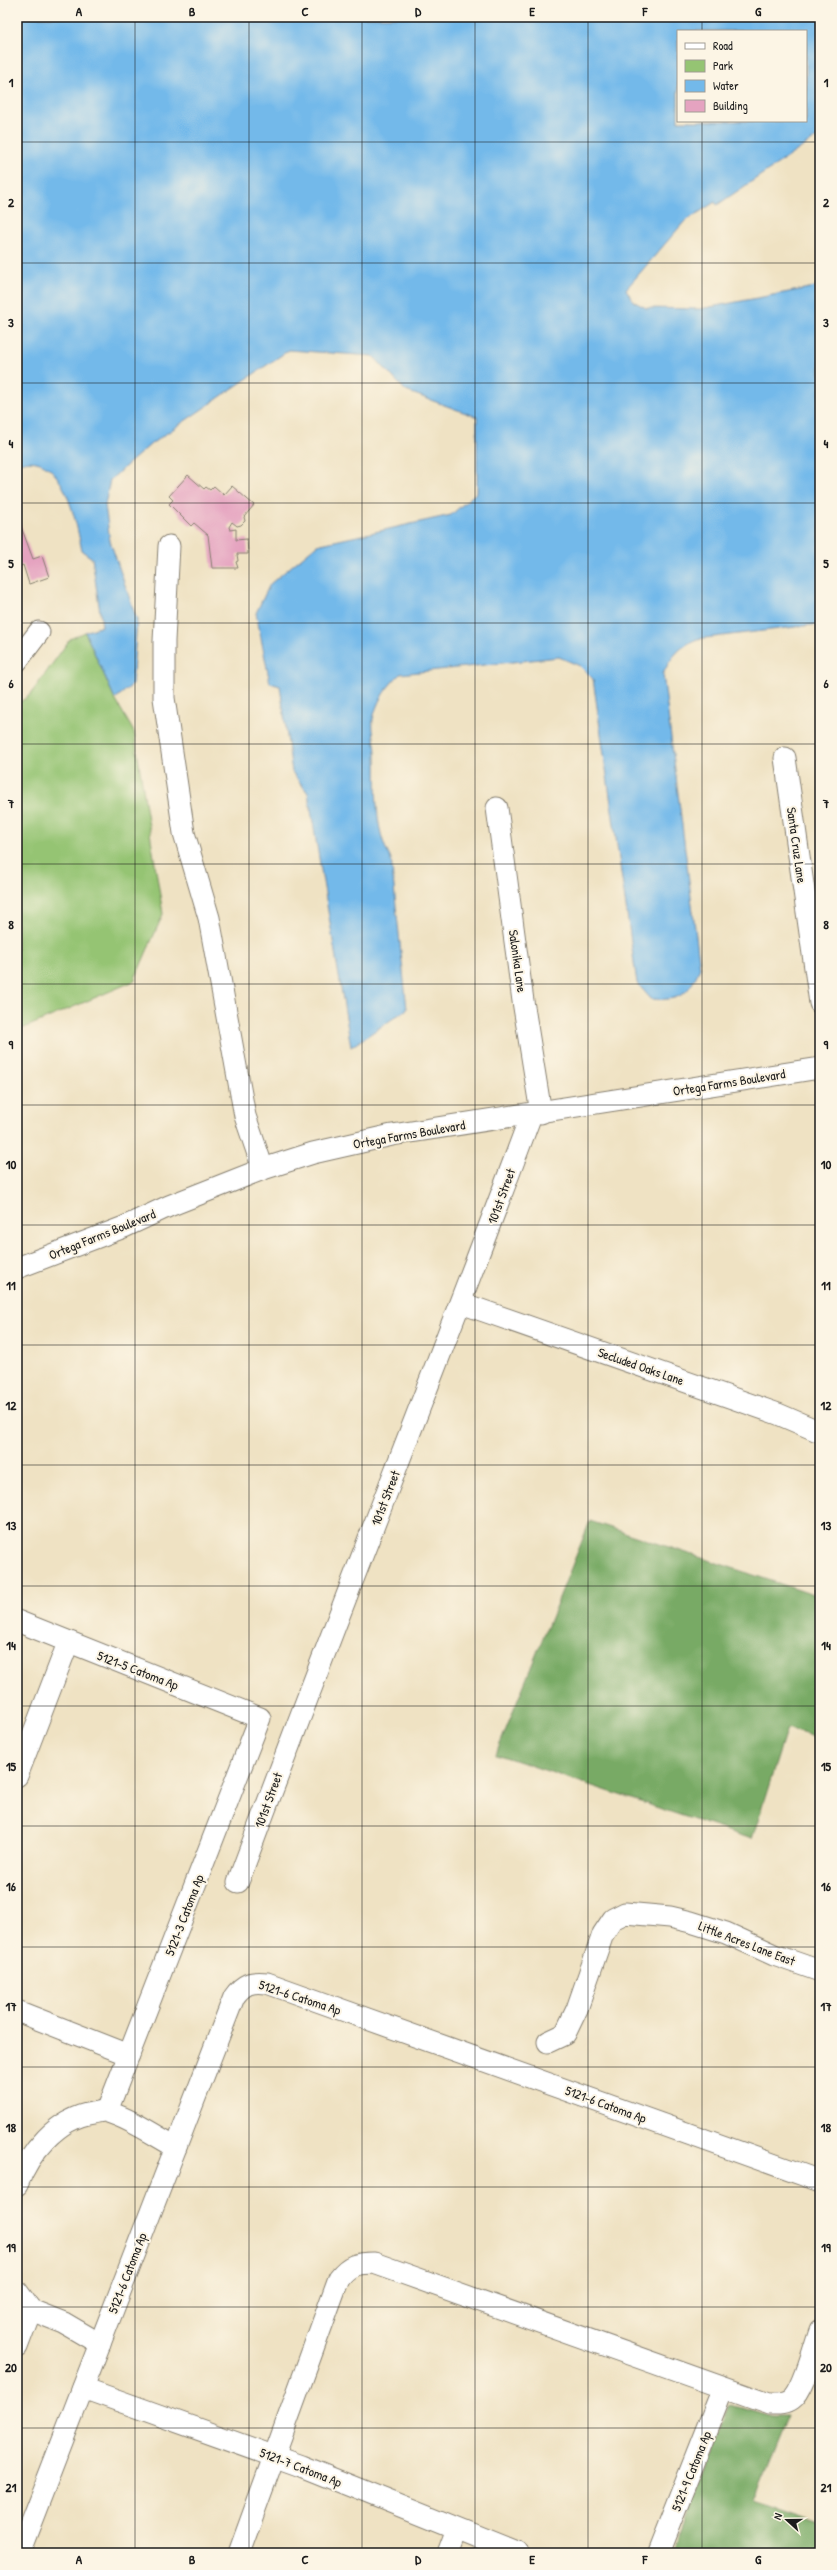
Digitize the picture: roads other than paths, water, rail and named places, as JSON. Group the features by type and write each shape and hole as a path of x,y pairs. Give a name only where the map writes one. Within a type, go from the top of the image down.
{"street":[{"path":"169,546 164,641 165,706 184,833 209,918 245,1116 263,1169"},
{"path":"17,661 39,632"},
{"name":"Santa Cruz Lane","path":"785,758 820,1003"},
{"name":"Salonika Lane","path":"497,808 523,1001 536,1114"},
{"name":"Ortega Farms Boulevard","path":"17,1268 124,1227 169,1206 263,1169 313,1153 392,1135 536,1114 820,1068"},
{"name":"101st Street","path":"238,1882 293,1732 536,1114"},
{"name":"Secluded Oaks Lane","path":"461,1303 778,1414 820,1432"},
{"name":"5121-5 Catoma Ap","path":"17,1621 68,1643 260,1718"},
{"path":"17,1776 68,1643"},
{"name":"5121-3 Catoma Ap","path":"107,2111 260,1718"},
{"name":"Little Acres Lane East","path":"548,2042 565,2034 576,2009 603,1934 613,1919 625,1913 670,1917 691,1922 726,1933 774,1955 820,1971"},
{"name":"5121-6 Catoma Ap","path":"19,2553 234,1997 241,1987 255,1981 267,1983 820,2181"},
{"path":"17,2011 129,2055"},
{"path":"17,2185 22,2172 40,2146 61,2125 86,2114 107,2111 176,2147"},
{"path":"239,2553 339,2278 347,2268 358,2263 374,2263 769,2404 781,2404 791,2400 799,2392 820,2331"},
{"path":"17,2291 31,2310 64,2323 100,2344"},
{"path":"17,2347 31,2310"},
{"name":"5121-7 Catoma Ap","path":"83,2388 275,2457 516,2553"},
{"name":"5121-9 Catoma Ap","path":"658,2553 723,2388"},
{"path":"446,2553 455,2529"}],"water":[{"path":"17,17 820,17 820,135 717,205 715,202 684,222 626,289 633,301 646,308 700,309 820,286 820,624 697,639 685,645 676,653 669,662 663,674 700,968 692,985 677,997 670,999 651,999 637,983 593,679 580,666 559,657 400,674 387,688 381,698 376,709 373,724 376,749 377,808 381,834 391,859 407,1009 351,1047 308,793 292,772 280,686 270,683 256,613 270,584 317,545 451,515 477,492 477,417 406,391 373,356 289,350 151,444 110,480 105,505 110,541 137,620 132,685 115,699 85,632 102,626 92,558 82,551 71,506 56,476 46,466 33,461 17,464"}]}
